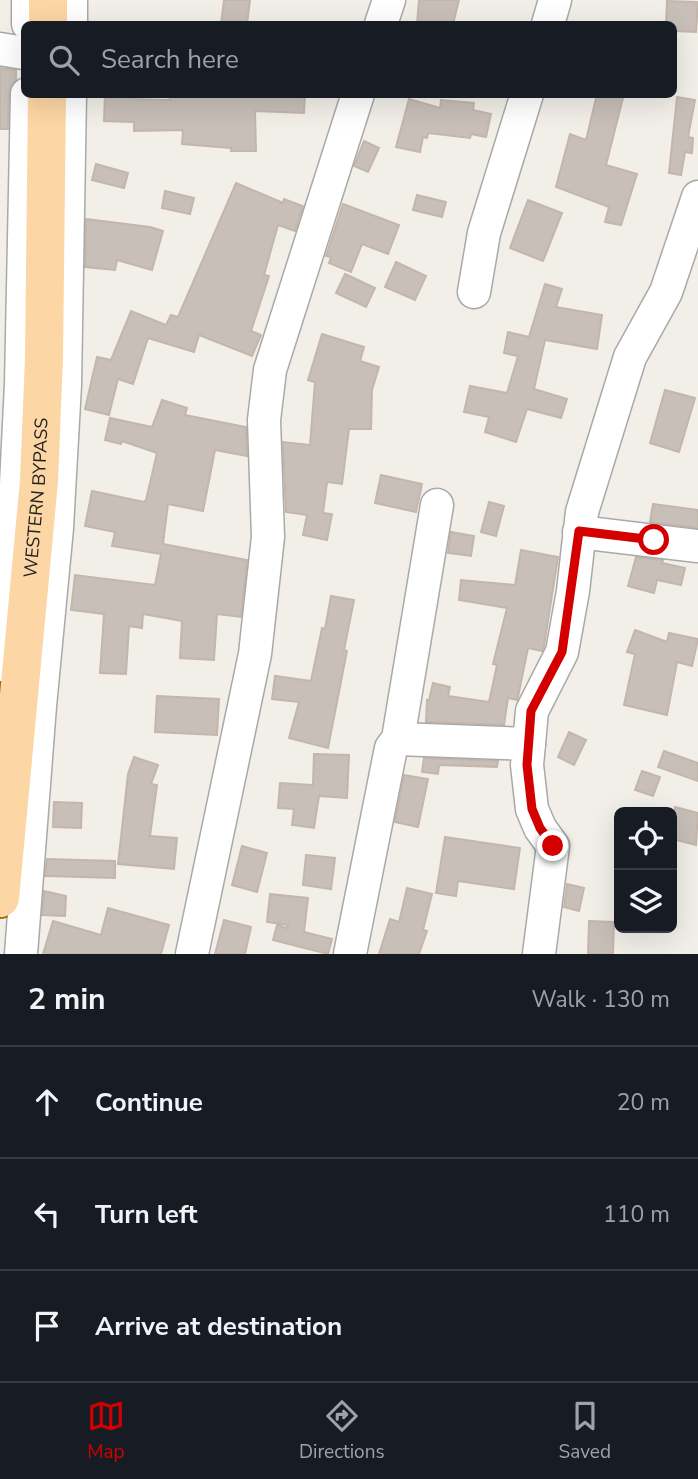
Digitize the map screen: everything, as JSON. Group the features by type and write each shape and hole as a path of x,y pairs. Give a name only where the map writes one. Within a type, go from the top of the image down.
{"main road":[{"path":"48,0 48,21"},
{"name":"WESTERN BYPASS","path":"0,898 39,481 44,344 47,98"}],"street":[{"path":"28,0 28,21"},
{"path":"71,0 71,21"},
{"path":"382,21 389,0"},
{"path":"549,21 555,0"},
{"path":"0,49 21,52"},
{"path":"0,665 13,525 12,208 26,98"},
{"path":"21,954 58,515 65,385 70,98"},
{"path":"192,954 255,654 268,537 264,420 270,370 357,98"},
{"path":"474,292 484,233 526,98"},
{"path":"539,954 553,846 540,828 532,809 527,765 531,711 562,652 582,512 630,357 666,292 697,204"},
{"path":"350,954 391,748 398,739 437,505"},
{"path":"579,531 698,546"},
{"path":"398,739 528,744"}],"building":[{"path":"224,0 250,0 247,21 221,21"},
{"path":"419,0 459,0 454,21 417,21"},
{"path":"667,1 698,2 696,32 677,31 677,21 666,21"},
{"path":"0,68 16,70 16,80 11,85 9,94 8,129 0,129"},
{"path":"677,97 695,100 688,137 693,138 692,153 685,152 681,175 669,173"},
{"path":"105,98 305,98 304,113 255,111 256,151 231,151 231,148 182,144 183,130 134,131 134,122 104,121"},
{"path":"596,98 623,98 606,165 637,174 621,225 605,222 609,207 556,187 570,134 586,140"},
{"path":"409,99 440,108 441,100 474,103 473,110 491,114 486,137 428,133 427,138 423,137 420,152 396,147"},
{"path":"364,141 379,148 368,172 354,166"},
{"path":"96,164 128,173 124,188 92,180"},
{"path":"236,183 283,203 284,199 303,206 295,231 278,225 264,275 269,276 251,331 261,335 252,356 199,335 194,352 148,338 133,384 118,379 109,415 85,409 97,357 111,360 131,311 166,325 171,315 178,317"},
{"path":"165,191 194,198 190,214 162,208"},
{"path":"417,195 446,202 442,217 413,210"},
{"path":"528,200 562,213 543,261 510,248"},
{"path":"343,204 399,225 388,254 362,244 351,272 329,263 331,257 326,256"},
{"path":"86,219 163,231 152,270 117,260 115,270 85,267"},
{"path":"396,262 426,276 415,300 385,287"},
{"path":"345,274 375,288 366,307 336,293"},
{"path":"545,284 562,289 556,307 602,315 597,349 545,340 534,389 567,399 561,418 527,409 516,442 485,432 489,417 464,412 470,386 507,393 518,356 504,353 508,332 529,337"},
{"path":"322,334 364,347 360,361 379,367 372,390 371,429 349,429 342,484 327,482 323,513 332,514 327,540 303,535 307,515 286,512 283,442 310,445 315,382 308,380"},
{"path":"665,390 695,398 679,452 650,443"},
{"path":"162,400 187,408 185,415 246,427 247,456 215,450 203,511 168,504 163,544 247,560 241,617 217,614 214,660 180,658 182,621 143,614 142,628 129,626 126,674 100,673 104,614 71,610 75,575 155,585 161,554 112,546 115,532 85,526 92,491 144,502 146,500 157,453 122,441 121,444 105,440 110,418 152,427"},
{"path":"381,475 422,484 416,512 375,503"},
{"path":"489,502 504,506 496,536 481,532"},
{"path":"653,504 698,510 698,528 650,522"},
{"path":"451,532 474,536 471,556 448,553"},
{"path":"521,550 558,557 544,646 542,651 528,648 518,697 517,700 508,698 504,725 426,722 427,700 433,683 450,687 448,696 489,702 497,665 493,664 507,608 459,600 461,580 515,585"},
{"path":"636,557 663,560 662,563 685,568 681,585 657,580 654,593 628,586"},
{"path":"331,596 354,600 328,748 289,738 299,702 272,699 275,676 311,681"},
{"path":"635,630 667,642 669,633 698,639 692,666 677,662 667,715 624,705 635,654 627,652"},
{"path":"157,696 219,699 217,735 155,732"},
{"path":"569,732 586,740 574,765 558,757"},
{"path":"664,751 698,763 698,781 658,767"},
{"path":"314,754 349,755 347,798 319,796 314,828 292,825 294,809 278,808 280,783 313,785"},
{"path":"134,757 158,765 151,784 157,785 150,836 177,838 174,869 118,864 128,774"},
{"path":"424,758 498,761 497,767 439,765 438,774 422,772"},
{"path":"642,771 660,777 653,796 635,790"},
{"path":"404,775 428,779 418,827 395,822"},
{"path":"54,802 82,803 81,828 53,827"},
{"path":"677,808 698,813 696,845 677,840"},
{"path":"445,837 520,848 514,889 458,881 456,896 436,893"},
{"path":"242,846 267,853 257,892 232,885"},
{"path":"306,855 335,858 331,889 303,885"},
{"path":"47,859 115,861 115,878 45,876"},
{"path":"567,884 584,888 579,911 564,907"},
{"path":"407,888 432,894 423,930 427,931 419,954 379,954 390,919 399,922"},
{"path":"44,891 66,896 65,916 42,915"},
{"path":"270,894 308,898 304,932 332,939 328,954 273,940 277,925 287,928 288,925 267,922"},
{"path":"108,908 169,925 161,954 43,954 53,921 101,935"},
{"path":"224,920 251,927 245,954 215,954"},
{"path":"589,921 614,922 613,954 588,954"}],"route":[{"path":"553,846 540,828 532,809 527,765 531,711 562,652 579,531 654,540"}]}
